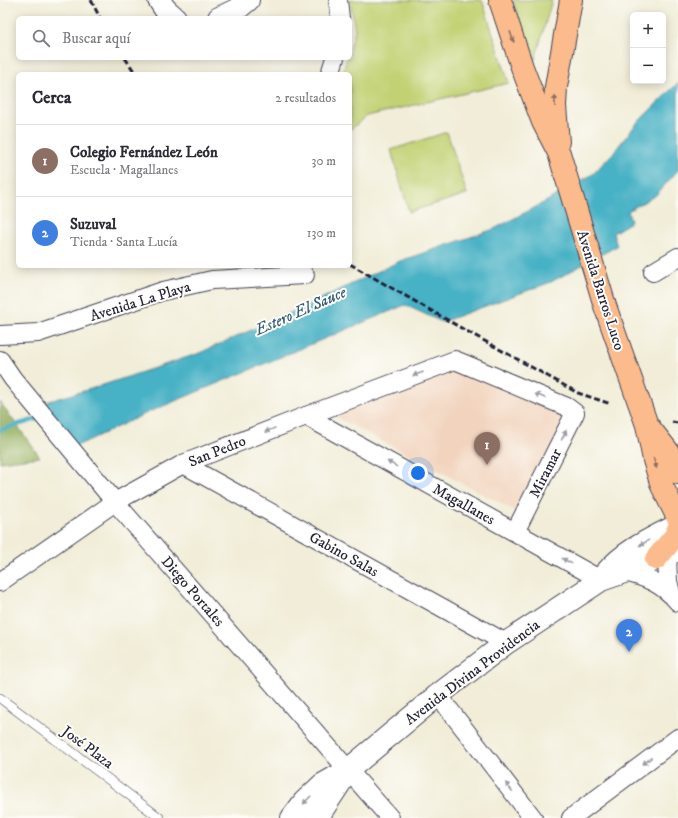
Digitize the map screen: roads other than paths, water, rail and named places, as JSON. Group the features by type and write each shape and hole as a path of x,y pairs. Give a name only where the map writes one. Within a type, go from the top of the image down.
{"main road":[{"name":"Avenida Barros Luco","path":"500,0 522,67 543,122 559,154 605,306 647,425 654,460 662,486 678,518"},
{"name":"Avenida Barros Luco","path":"559,154 555,106 556,87 571,0"},
{"name":"Avenida Barros Luco","path":"647,425 673,456 678,473"},
{"path":"667,554 678,529"}],"street":[{"path":"159,0 165,9 173,16"},
{"path":"223,16 236,10 248,0"},
{"path":"338,0 340,16"},
{"path":"331,72 334,60"},
{"path":"653,272 678,257"},
{"name":"Avenida La Playa","path":"0,335 38,333 163,291 212,280 306,275"},
{"name":"Diego Portales","path":"0,360 13,379 115,502 390,818"},
{"name":"Miramar","path":"455,360 567,407 575,413 515,532"},
{"name":"San Pedro","path":"0,582 115,502 183,464 455,360"},
{"name":"Magallanes","path":"306,416 601,580"},
{"name":"Gabino Salas","path":"183,464 506,644"},
{"name":"Avenida Divina Providencia","path":"601,580 613,564 642,544 678,525"},
{"path":"667,554 667,569 674,598"},
{"name":"Avenida Divina Providencia","path":"292,818 304,802 322,785 348,770 438,695 506,644 601,580 667,554"},
{"path":"624,572 642,576 652,581 674,598"},
{"path":"438,695 533,818"},
{"path":"571,818 678,738"},
{"name":"Avenida Divina Providencia","path":"317,818 348,770"}],"lane":[{"name":"José Plaza","path":"0,698 160,818"}],"water":[{"path":"678,83 678,170 656,195 628,211 631,222 613,233 617,246 551,282 442,322 405,305 149,412 66,451 29,407 97,387 197,354 308,305 400,261 494,229 547,201 593,174 613,153 637,123"}],"waterway":[{"name":"Estero El Sauce","path":"0,430 40,418"}],"railway":[{"path":"91,0 99,16"},
{"path":"126,60 135,72"},
{"path":"352,265 578,393 611,404"},
{"path":"672,422 678,423"}],"place":[{"name":"Colegio Fernández León","path":"487,465"},
{"name":"Suzuval","path":"629,652"}]}
